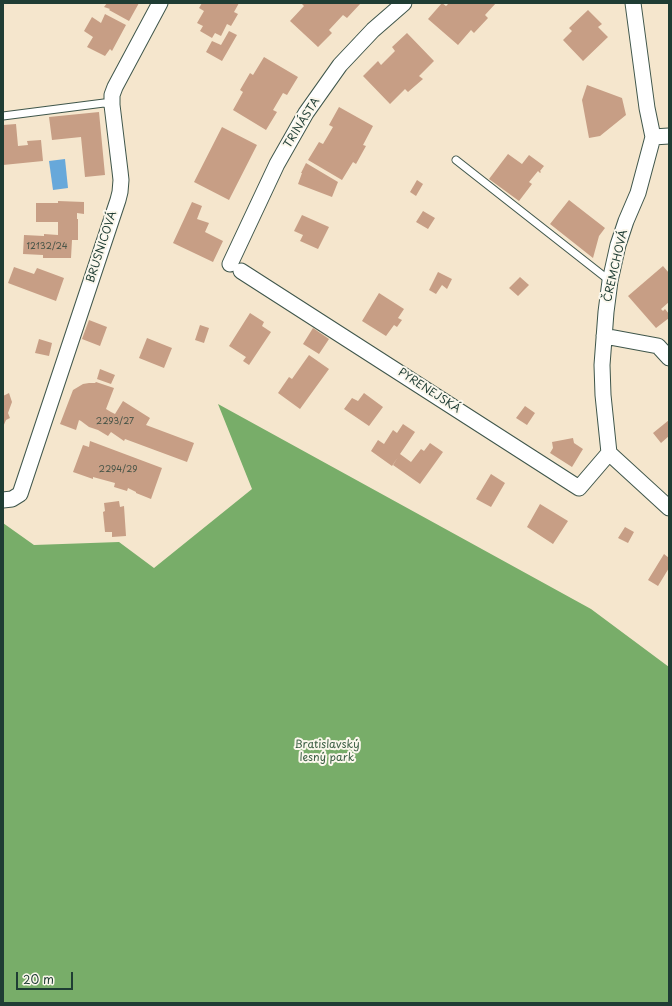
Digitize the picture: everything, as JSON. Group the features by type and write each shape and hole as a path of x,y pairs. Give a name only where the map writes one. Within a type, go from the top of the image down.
{"street":[{"name":"BRUSNICOVÁ","path":"3,500 12,499 20,494 120,192 120,171 112,95 160,3"},
{"name":"TRINÁSTA","path":"235,267 277,164 306,113 340,65 373,30 404,3"},
{"name":"ČREMCHOVÁ","path":"609,453 603,395 602,365 610,281 618,245 638,193 653,137 647,108 633,3"},
{"path":"653,137 669,136"},
{"name":"PYRENEJSKÁ","path":"235,267 579,488 609,453"},
{"path":"604,336 658,346 669,358"},
{"path":"609,453 669,508"}],"lane":[{"path":"3,116 104,103 112,105"},
{"path":"456,160 610,281"}],"green space":[{"name":"Bratislavský lesný park","path":"218,404 591,609 669,667 669,1003 3,1003 3,523 34,545 119,542 154,568 252,489"}],"water":[{"path":"65,159 68,188 53,190 49,161"}],"building":[{"path":"107,3 139,3 129,21 104,7"},
{"path":"202,3 239,3 234,12 238,14 231,26 227,24 221,36 215,33 212,38 200,31 203,26 197,23 204,11 199,8"},
{"path":"301,3 361,3 347,18 343,15 329,30 332,33 318,47 290,21 304,6"},
{"path":"442,3 446,6 449,3 496,3 485,15 488,18 474,33 471,30 458,45 428,19"},
{"path":"588,10 602,24 598,27 608,37 583,61 563,40 572,31 569,28"},
{"path":"105,14 126,25 112,51 110,49 105,56 87,47 93,37 84,31 92,17 101,23"},
{"path":"229,31 237,35 222,61 206,52 212,41 221,45"},
{"path":"407,33 434,61 419,76 423,79 408,92 405,89 390,104 363,76 378,61 381,65 395,51 392,47"},
{"path":"264,57 298,77 287,95 283,93 273,110 277,112 266,130 233,110 243,92 240,90 250,73 253,75"},
{"path":"587,85 622,98 626,115 600,136 589,138 582,100"},
{"path":"339,107 373,126 363,145 366,146 356,164 353,162 342,180 308,160 319,142 323,144 333,127 329,125"},
{"path":"99,112 105,175 85,177 81,137 52,140 49,117"},
{"path":"16,124 18,146 28,145 27,141 41,140 43,161 3,165 3,125"},
{"path":"222,127 257,145 229,200 194,182"},
{"path":"508,154 522,164 529,155 544,166 540,171 541,172 540,173 538,171 529,182 532,184 519,201 489,179"},
{"path":"306,163 338,182 332,197 298,184"},
{"path":"417,180 423,184 416,196 410,192"},
{"path":"569,200 605,228 599,236 593,258 550,224"},
{"path":"58,201 84,202 84,214 77,213 78,240 72,240 71,258 43,258 43,255 23,254 24,235 58,235 58,222 36,222 36,203 58,203"},
{"path":"192,202 202,206 197,219 209,223 205,232 223,241 213,262 173,243"},
{"path":"423,211 435,218 428,229 416,222"},
{"path":"302,215 329,227 318,249 300,241 303,235 294,231"},
{"path":"663,266 669,273 669,302 661,309 663,311 665,309 669,314 669,318 656,328 628,296"},
{"path":"14,267 34,274 37,268 64,278 56,301 8,283"},
{"path":"438,272 452,279 447,289 442,285 436,294 429,290"},
{"path":"520,277 529,285 518,296 509,288"},
{"path":"379,293 404,309 398,318 402,320 397,327 394,325 386,336 362,321"},
{"path":"250,313 264,322 262,326 271,332 249,365 243,361 246,357 229,346"},
{"path":"89,320 107,327 100,346 82,339"},
{"path":"200,325 209,328 204,343 195,340"},
{"path":"313,328 329,339 319,354 303,344"},
{"path":"147,338 172,348 164,368 139,358"},
{"path":"39,339 52,343 49,356 35,353"},
{"path":"309,355 329,369 300,409 278,393 289,377 292,379"},
{"path":"100,369 115,375 111,384 97,379"},
{"path":"96,382 114,388 106,409 115,414 123,401 150,418 146,425 194,443 187,462 125,439 124,441 111,432 108,436 89,427 79,420 76,430 60,424 73,390 83,384"},
{"path":"9,393 12,402 8,413 10,418 6,420 3,427 3,396"},
{"path":"364,393 383,407 369,426 344,409 352,398 358,401"},
{"path":"525,406 535,413 527,425 516,418"},
{"path":"669,420 669,436 661,443 653,433"},
{"path":"403,424 415,432 400,454 411,462 421,449 424,451 430,443 443,452 420,484 393,465 398,457 392,466 371,451 378,440 384,444 393,430 397,433"},
{"path":"573,438 574,443 583,449 572,467 550,453 553,448 552,442"},
{"path":"90,441 162,468 151,499 128,488 127,491 114,487 115,483 93,477 93,479 73,472 83,445 89,447"},
{"path":"491,474 505,483 491,507 476,499"},
{"path":"119,501 120,507 124,506 126,536 112,537 112,532 105,532 103,512 105,511 104,503"},
{"path":"540,504 568,521 553,544 527,527"},
{"path":"625,527 634,532 628,543 618,538"},
{"path":"664,554 669,558 669,568 658,586 648,580"}]}
